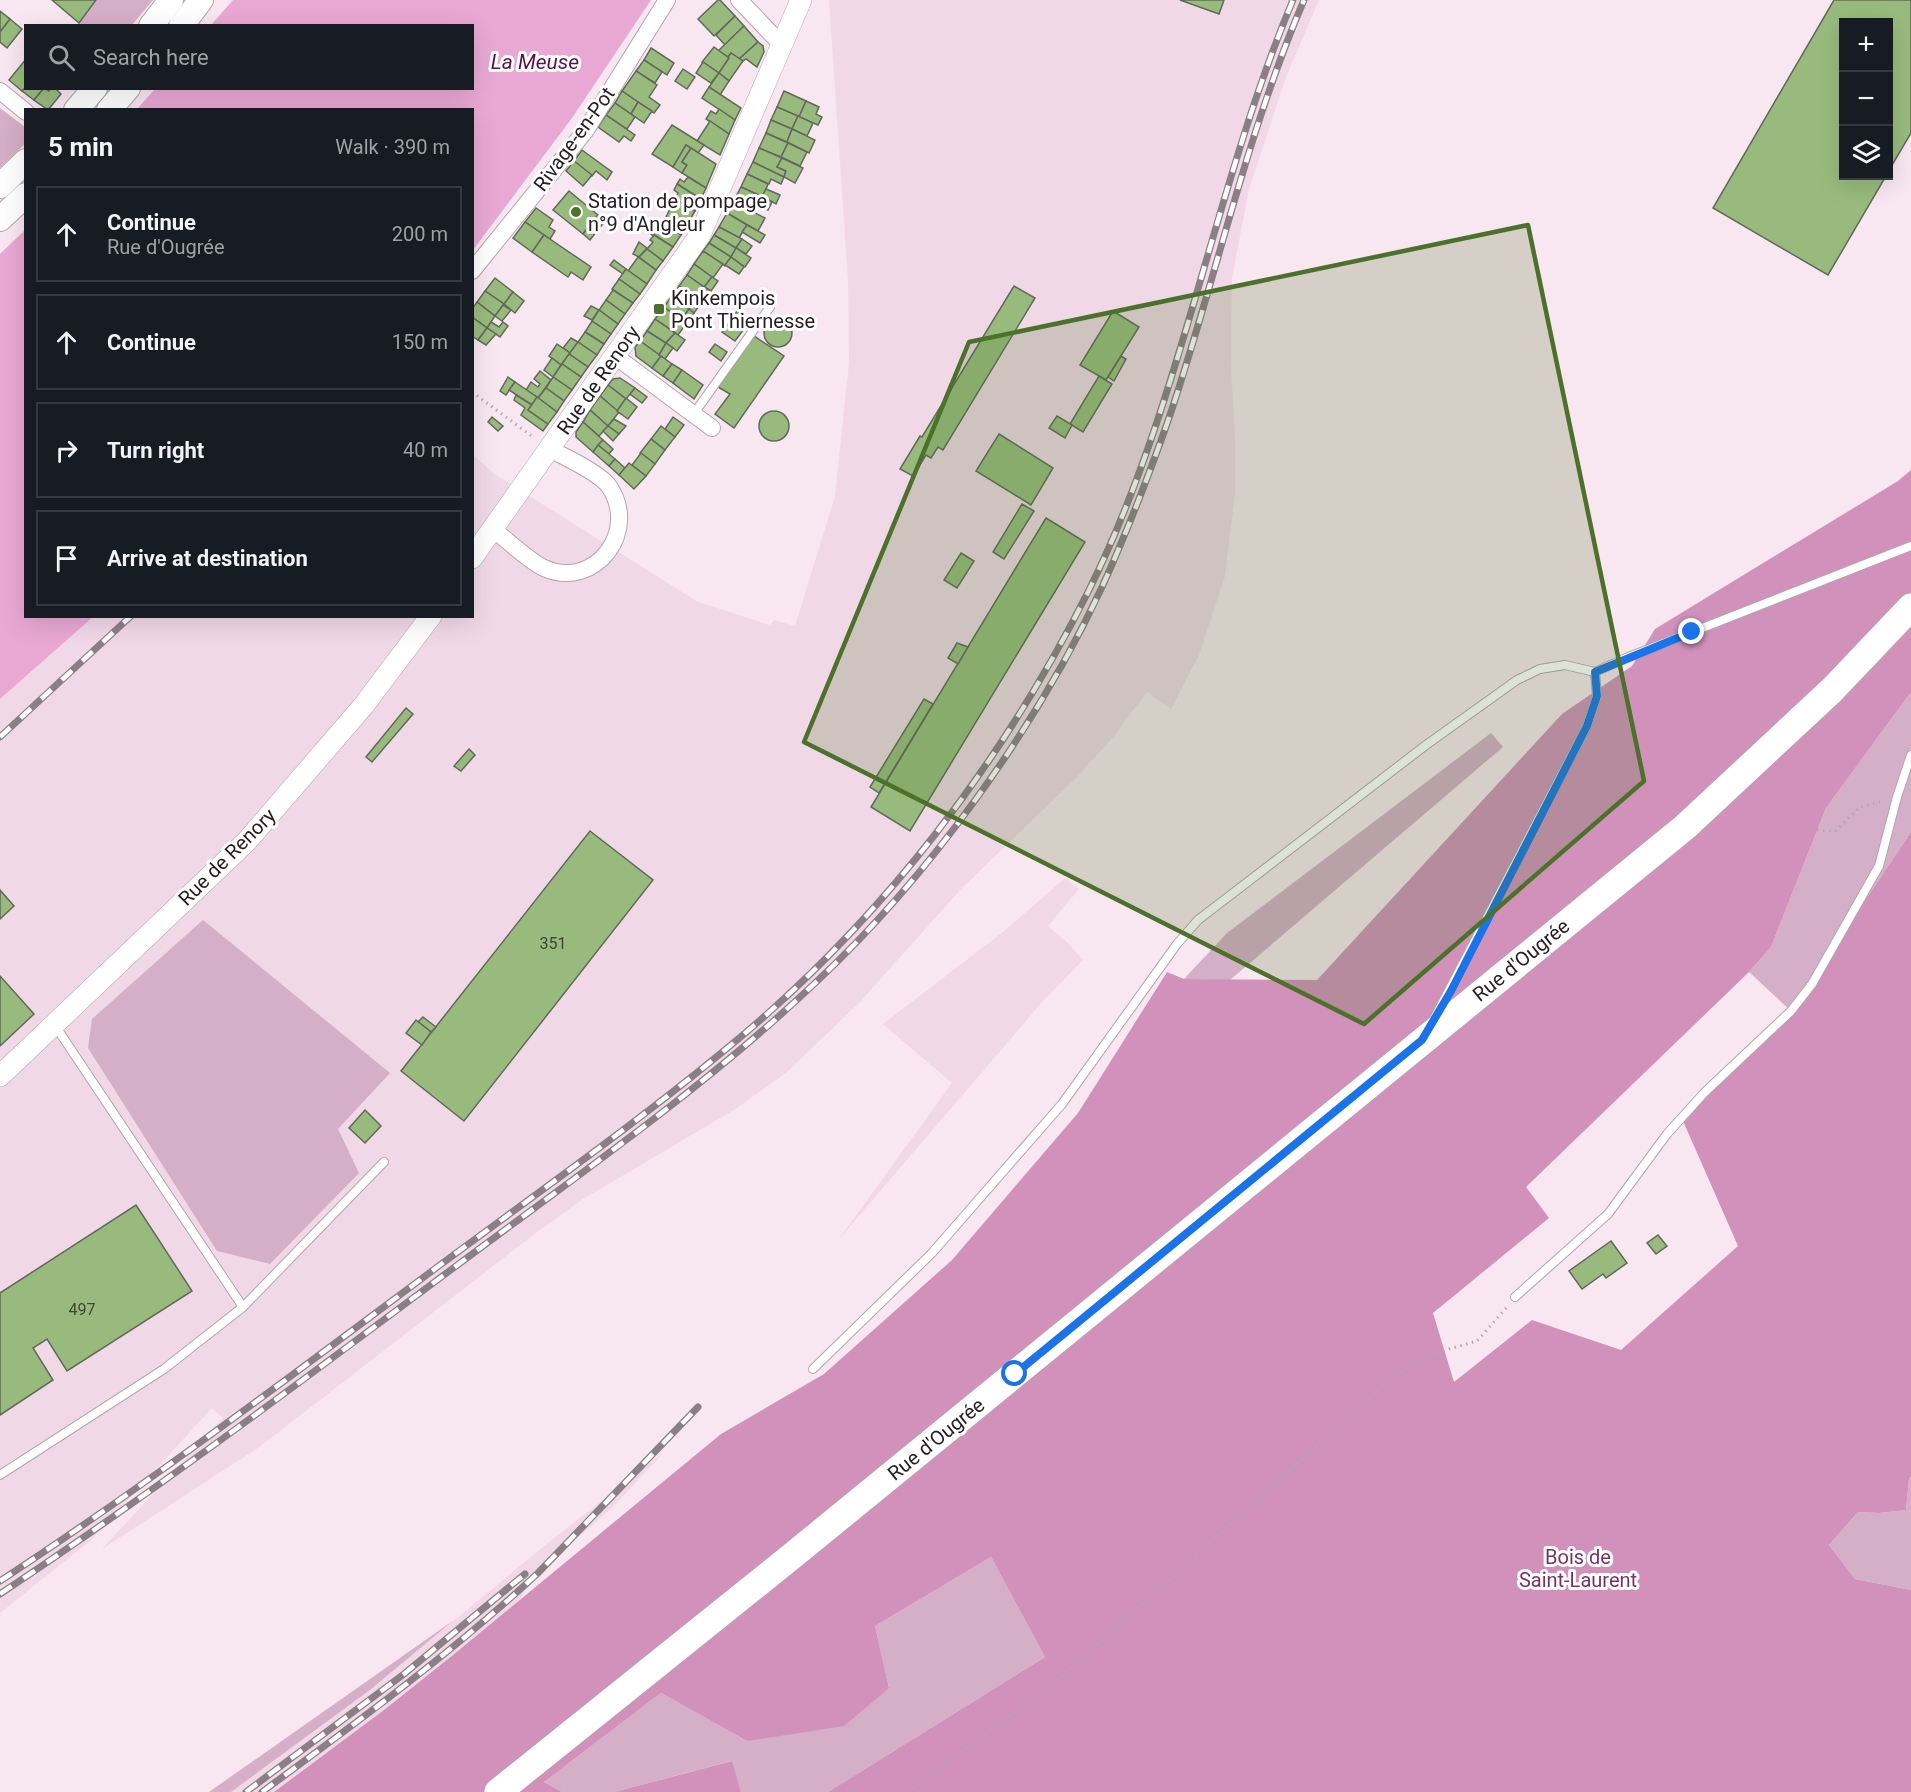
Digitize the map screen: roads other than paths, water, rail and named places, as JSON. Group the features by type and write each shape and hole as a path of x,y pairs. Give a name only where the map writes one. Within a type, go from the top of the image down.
{"main road":[{"path":"153,24 171,0"},
{"path":"183,24 201,0"},
{"path":"78,108 93,90"},
{"path":"111,108 126,90"},
{"path":"0,186 24,163"},
{"path":"0,219 24,197"},
{"name":"Rue d'Ougrée","path":"498,1792 801,1548 1685,827 1832,690 1911,608"}],"street":[{"name":"Rivage-en-Pot","path":"474,269 586,130 667,0"},
{"path":"739,0 782,45"},
{"name":"Rue de Renory","path":"474,555 700,235 800,0"},
{"path":"0,91 24,110"},
{"path":"615,356 712,428"},
{"path":"493,529 544,568 562,572 580,571 596,564 609,551 617,537 619,524 619,510 615,496 606,483 549,448"},
{"name":"Rue de Renory","path":"0,1076 254,833 387,676 430,618"}],"lane":[{"path":"693,415 770,307"},
{"path":"813,1369 932,1253 1062,1104 1177,944 1198,920 1426,745 1517,680 1540,669 1565,665 1595,672 1911,546"},
{"path":"1422,1040 1451,991 1587,726 1597,696 1595,672"},
{"path":"1515,1297 1608,1214 1667,1134 1704,1093 1791,1011 1812,984 1879,866 1896,797 1911,755"},
{"path":"54,1024 243,1306"},
{"path":"0,1475 164,1369 243,1306 384,1162"}],"water":[{"name":"La Meuse","path":"233,0 651,0 572,118 474,249 474,108 138,108 154,90 474,90 474,24 212,24"},
{"path":"24,231 24,618 92,618 0,699 0,254"}],"railway":[{"path":"0,1581 112,1505 222,1426 590,1155 701,1070 791,992 842,942 935,834 1018,717 1088,592 1120,521 1173,373 1240,147 1293,0"},
{"path":"0,1594 228,1434 683,1096 772,1023 814,984 898,897 938,849 1012,747 1045,694 1102,587 1169,418 1248,155 1283,51 1304,0"},
{"path":"0,737 129,618"},
{"path":"262,1792 403,1687 505,1603 538,1573 698,1407"},
{"path":"246,1792 404,1674 525,1574"}],"place":[{"name":"Station de pompage n°9 d'Angleur","path":"576,212"},
{"name":"Kinkempois Pont Thiernesse","path":"659,309"}],"park label":[{"name":"Bois de Saint-Laurent","path":"1578,1568"}]}
